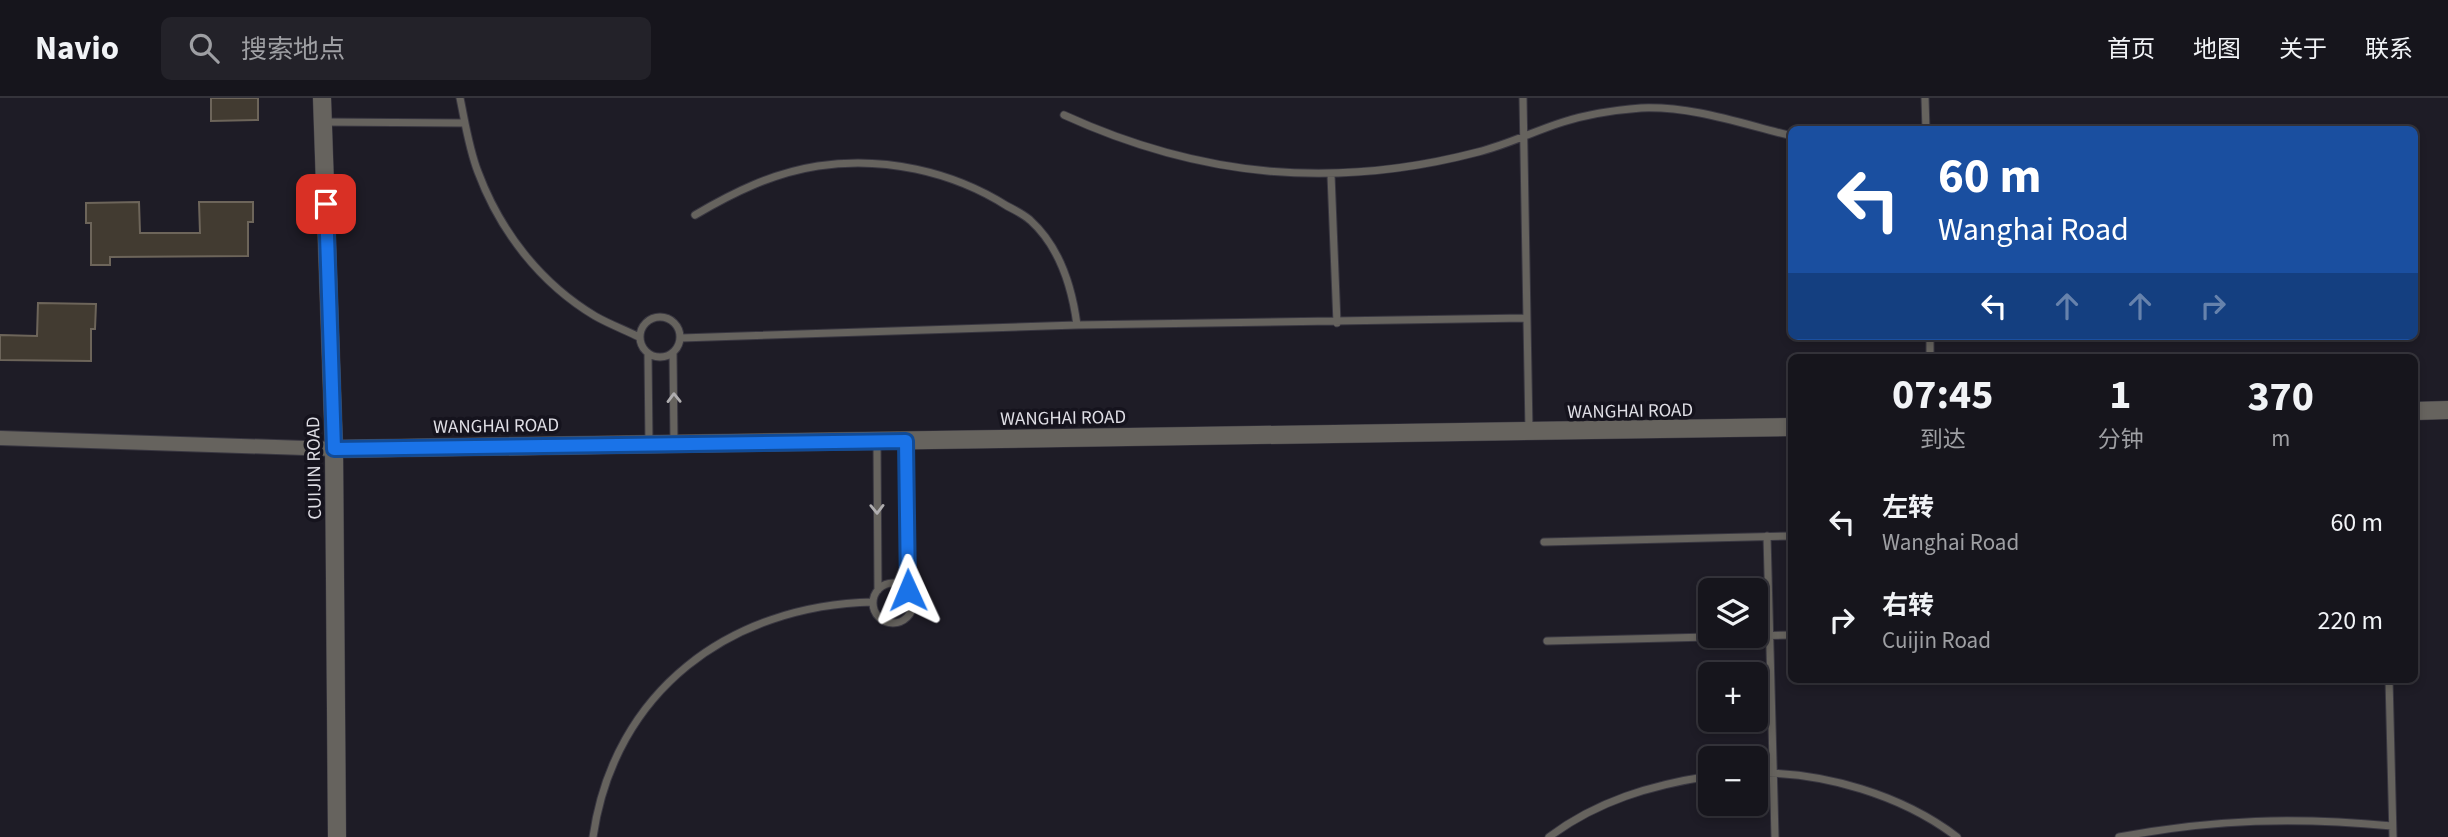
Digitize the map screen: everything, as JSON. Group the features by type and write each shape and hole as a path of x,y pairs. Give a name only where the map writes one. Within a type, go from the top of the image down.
{"street":[{"name":"CUIJIN ROAD","path":"322,98 334,449 337,837"},
{"path":"2418,411 2448,410"},
{"name":"WANGHAI ROAD","path":"334,449 1788,427"},
{"path":"0,438 334,449"}],"lane":[{"path":"460,98 477,170 491,203 523,253 566,295 595,316 639,337"},
{"path":"1523,98 1530,432"},
{"path":"1925,98 1926,126"},
{"path":"1064,115 1137,145 1200,162 1252,171 1331,175 1409,168 1448,160 1523,138 1562,122 1602,112 1643,108 1685,110 1725,117 1788,135"},
{"path":"323,122 465,123"},
{"path":"695,215 733,192 764,180 818,166 863,163 908,167 951,178 992,196 1030,219 1045,237 1068,279 1077,325"},
{"path":"1331,175 1337,323"},
{"path":"673,353 666,357 657,357 642,347 639,337 642,327 649,319 660,316 671,319 678,327 681,338 673,353 674,444"},
{"path":"681,338 1077,325 1527,318"},
{"path":"649,354 649,444"},
{"path":"877,441 878,590 873,602 876,615 887,623 900,622 910,614 913,608 912,595 908,590 897,583 890,583 878,590"},
{"path":"906,441 908,590"},
{"path":"1767,536 1775,837"},
{"path":"1544,542 1788,536"},
{"path":"593,837 597,811 613,764 637,721 668,683 697,659 749,626 796,610 873,602"},
{"path":"1547,641 1788,635"},
{"path":"2389,683 2393,837"},
{"path":"1768,773 1834,782 1892,800 1957,837"},
{"path":"1549,837 1572,820 1620,797 1669,782 1698,778"},
{"path":"2119,837 2210,823 2279,819 2335,820 2392,826"}],"building":[{"path":"211,98 258,98 258,120 211,121"},
{"path":"139,202 140,233 200,233 199,202 253,202 253,222 248,222 248,256 110,257 110,265 91,265 91,223 86,223 86,203"},
{"path":"38,303 96,304 95,329 91,329 91,361 0,360 0,335 37,336"}],"route":[{"path":"326,204 334,449 906,441 908,590"}]}
